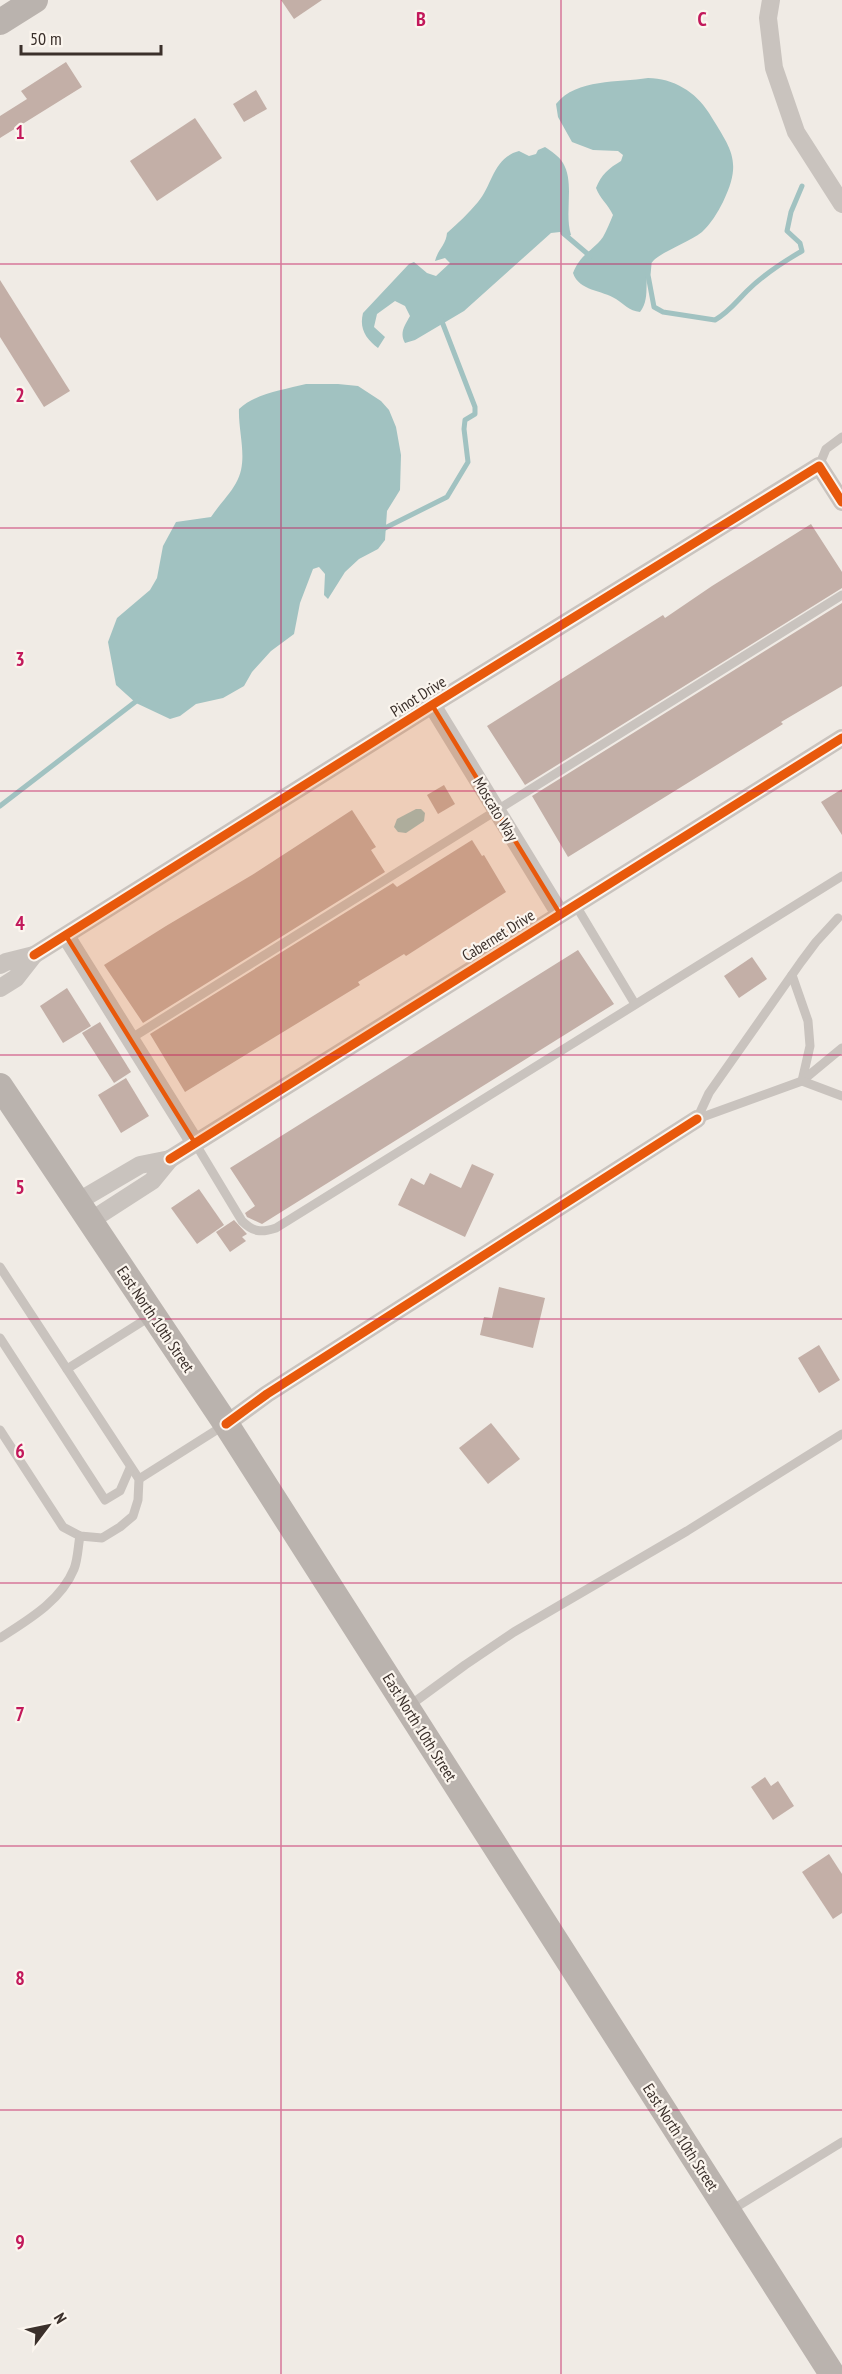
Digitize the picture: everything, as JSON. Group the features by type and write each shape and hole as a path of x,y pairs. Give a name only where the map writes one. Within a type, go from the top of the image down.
{"main road":[{"path":"0,22 36,0"},
{"name":"East North 10th Street","path":"0,1086 226,1424 832,2374"}],"street":[{"path":"771,0 768,18 774,68 796,132 842,204"},
{"path":"819,466 842,502"},
{"name":"Pinot Drive","path":"0,965 34,955 66,936 432,705 819,466"},
{"name":"Moscato Way","path":"432,705 496,810 567,909"},
{"name":"Cabernet Drive","path":"84,1212 152,1181 170,1159 842,738"},
{"path":"66,936 195,1143"},
{"name":"Pinot Drive","path":"0,988 16,978 34,955"},
{"path":"226,1424 277,1387 697,1119"}],"lane":[{"path":"819,466 826,449 842,437"},
{"path":"130,1039 842,595"},
{"path":"195,1143 243,1221 251,1230 264,1232 276,1228 842,876"},
{"path":"567,909 635,1004"},
{"path":"697,1119 709,1093 816,942 838,918"},
{"path":"792,975 808,1021 810,1046 802,1081"},
{"path":"697,1119 802,1081 842,1048"},
{"path":"802,1081 842,1096"},
{"path":"0,1267 139,1479 138,1500 133,1516 102,1538 80,1536 63,1527 0,1430"},
{"path":"67,1369 153,1315"},
{"path":"0,1338 105,1500 120,1491 130,1468"},
{"path":"139,1479 226,1424"},
{"path":"407,1708 514,1632 687,1531 842,1434"},
{"path":"0,1638 31,1618 55,1598 74,1569 80,1536"},
{"path":"728,2212 842,2142"}],"highlighted area":[{"path":"432,705 560,914 195,1143 66,936"}],"water":[{"path":"648,78 675,84 691,93 704,105 728,146 733,165 729,188 708,226 697,236 658,257 650,266 646,299 640,312 630,309 610,296 586,287 576,279 573,273 583,257 603,237 610,223 613,215 596,188 609,169 621,161 623,155 618,151 593,150 572,142 558,117 556,104 575,90 586,86"},
{"path":"545,147 559,158 567,171 568,217 571,235 567,237 560,232 551,233 464,311 415,340 405,343 403,332 410,316 405,306 395,301 377,314 374,327 385,337 378,348 374,345 363,329 363,313 409,264 414,262 427,273 436,276 450,263 445,258 435,261 447,233 478,202 494,172 504,159 519,151 529,156 536,154 538,150"},
{"path":"306,384 358,386 381,401 389,410 396,427 401,455 400,490 387,511 385,540 378,549 359,559 345,572 328,599 324,595 325,574 319,567 313,569 300,603 294,634 271,651 252,672 244,686 223,698 196,704 180,716 170,719 136,703 116,685 108,642 117,618 150,590 157,578 163,546 176,522 211,517 236,483 242,466 239,409 253,399"},
{"path":"416,809 421,809 425,813 424,821 406,833 398,832 394,827 397,819"}],"building":[{"path":"281,0 322,0 294,19"},
{"path":"66,62 82,87 0,138 0,116 27,99 21,91"},
{"path":"256,90 267,109 244,122 233,104"},
{"path":"195,118 222,158 157,201 130,161"},
{"path":"0,280 70,391 44,407 0,337"},
{"path":"811,524 842,572 842,588 525,785 487,726 663,615 665,618"},
{"path":"842,603 842,686 568,857 532,796"},
{"path":"444,785 455,804 438,814 427,795"},
{"path":"842,789 842,835 821,802"},
{"path":"352,810 376,847 371,850 385,872 143,1023 104,965 252,875"},
{"path":"472,840 482,856 484,855 506,892 406,956 404,954 358,982 360,985 185,1092 150,1034 393,883 397,887"},
{"path":"578,950 614,1004 262,1224 247,1217 245,1213 255,1206 230,1168"},
{"path":"752,957 767,979 739,998 724,976"},
{"path":"67,988 91,1026 63,1043 40,1006"},
{"path":"100,1022 131,1072 114,1083 82,1033"},
{"path":"126,1078 149,1116 121,1133 98,1095"},
{"path":"472,1164 494,1174 465,1237 398,1205 411,1178 424,1185 430,1173 461,1188"},
{"path":"199,1189 224,1225 197,1244 171,1208"},
{"path":"234,1220 247,1234 242,1237 246,1241 230,1252 216,1232"},
{"path":"499,1287 545,1298 533,1348 480,1335 484,1317 492,1318"},
{"path":"819,1345 840,1380 819,1393 798,1358"},
{"path":"491,1423 520,1459 488,1484 459,1448"},
{"path":"765,1777 771,1786 778,1781 794,1806 773,1820 751,1787"},
{"path":"829,1854 842,1874 842,1913 833,1919 802,1872"}],"waterway":[{"path":"649,264 648,275 654,307 663,312 715,320 780,264 802,251 800,243 787,231 791,212 802,186"},
{"path":"563,233 590,256"},
{"path":"379,531 447,497 468,462 465,420 475,414 475,407 441,319"},
{"path":"0,806 139,699"}],"cycle path":[{"path":"34,955 819,466 842,502"},
{"path":"170,1159 842,738"},
{"path":"226,1424 267,1394 697,1119"}]}
